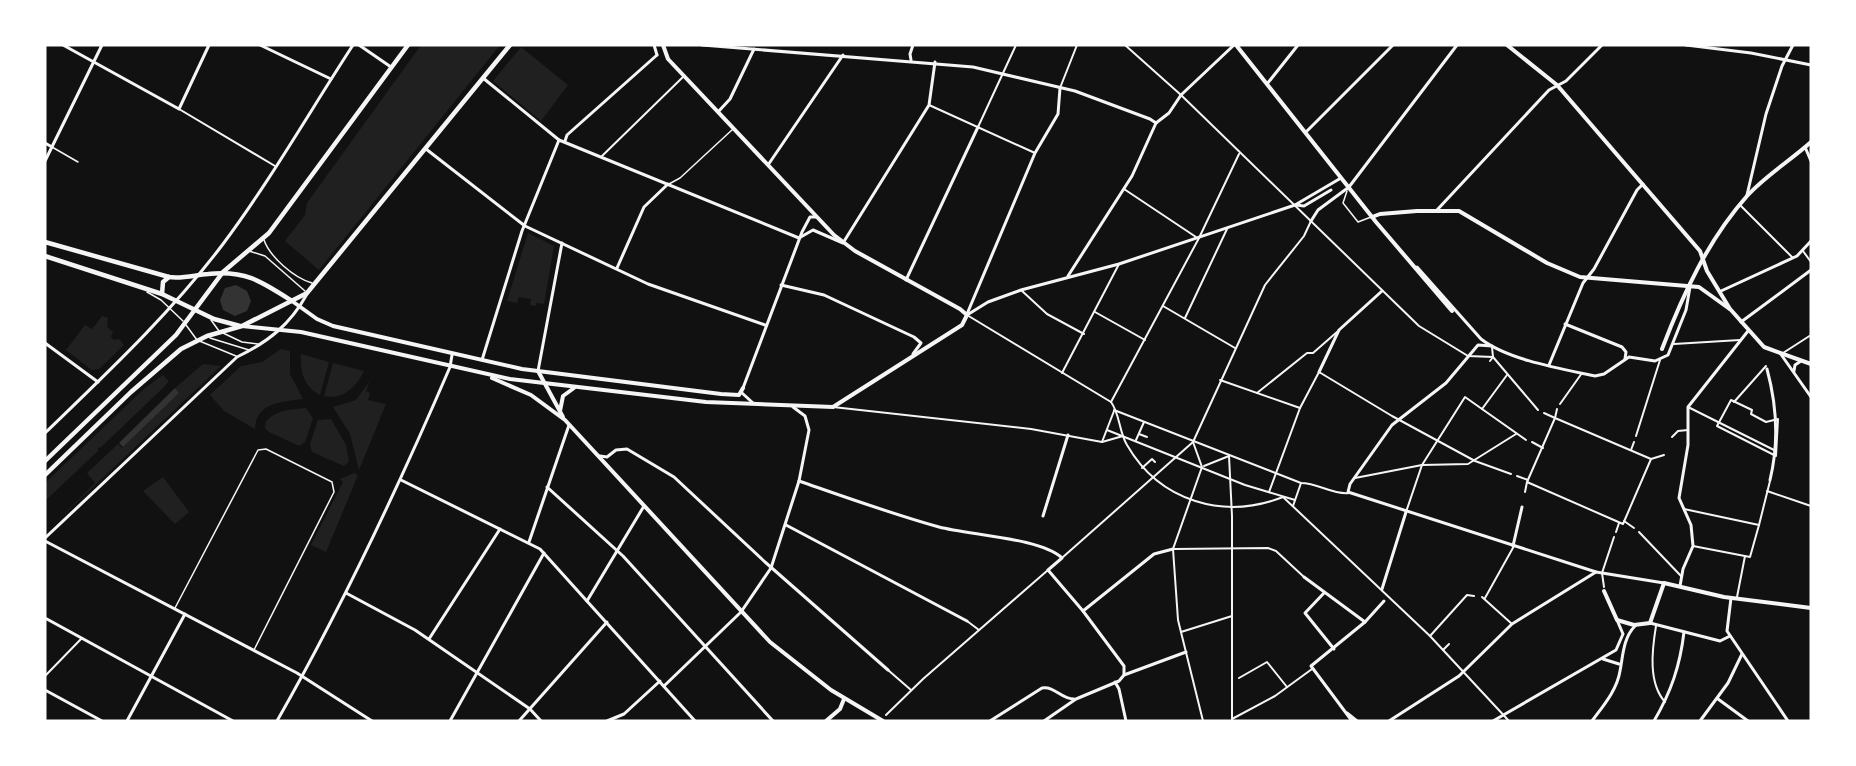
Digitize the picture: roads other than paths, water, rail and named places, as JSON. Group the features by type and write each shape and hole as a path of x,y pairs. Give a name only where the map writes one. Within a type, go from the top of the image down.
{"main road":[{"path":"45,461 172,339 223,272 264,239 290,208 408,45"},
{"path":"45,475 131,392 181,349 207,336 242,326 308,293 510,45"},
{"path":"45,242 170,277 236,272 253,278 292,301"},
{"path":"46,258 137,285 175,299 225,324 242,326"},
{"path":"162,294 162,286 170,277"}],"street":[{"path":"63,45 93,62 102,64 274,166"},
{"path":"45,161 102,45"},
{"path":"179,109 209,45"},
{"path":"260,45 331,79"},
{"path":"45,433 170,308 175,299 198,275 224,242 353,45"},
{"path":"359,45 391,68"},
{"path":"654,45 657,55"},
{"path":"663,45 668,59 843,243"},
{"path":"702,45 744,46 754,49 935,62 1004,73 1113,105 1156,123"},
{"path":"912,61 910,54 913,45"},
{"path":"906,280 1016,45"},
{"path":"832,407 962,325 1035,153 1058,114 1060,88 1077,45"},
{"path":"1125,45 1181,95 1419,326 1468,356 1493,357"},
{"path":"1067,277 1135,171 1156,123 1169,113 1181,95 1235,45 1372,217 1479,336 1492,346 1493,357 1538,410"},
{"path":"1267,84 1298,45"},
{"path":"1306,132 1393,45"},
{"path":"886,715 911,690 1147,485 1193,442 1264,285 1304,237 1318,210 1349,188 1457,45"},
{"path":"1507,45 1557,85 1643,184 1703,258 1707,271 1731,310"},
{"path":"1437,210 1557,85 1566,81 1602,45"},
{"path":"1686,45 1786,59 1811,65"},
{"path":"1747,197 1766,114 1793,45"},
{"path":"718,112 730,99 754,49"},
{"path":"657,55 668,59"},
{"path":"564,142 567,135 657,55"},
{"path":"768,165 843,55"},
{"path":"843,243 929,105 935,62"},
{"path":"602,156 684,76"},
{"path":"483,78 559,140 799,238"},
{"path":"929,105 1035,153"},
{"path":"482,361 525,226 559,140"},
{"path":"1662,349 1685,290 1703,258 1740,205 1811,142"},
{"path":"45,143 52,147"},
{"path":"1805,147 1811,161"},
{"path":"426,148 525,226 648,284 765,325"},
{"path":"1111,402 1163,306 1240,154"},
{"path":"967,315 988,302 1021,290 1119,264 1295,205 1341,177"},
{"path":"617,269 644,207 668,184"},
{"path":"1549,365 1586,278 1594,270 1637,190 1643,184"},
{"path":"1124,189 1198,238"},
{"path":"1295,205 1305,206 1331,189"},
{"path":"1740,205 1793,258"},
{"path":"1372,217 1380,214 1437,210 1464,213 1553,266 1586,278 1689,286 1710,292 1731,310 1764,347 1811,364"},
{"path":"742,390 799,238 810,217 816,217"},
{"path":"1185,318 1227,228"},
{"path":"799,238 813,230 843,243 1111,402 1123,436 1153,479 1166,489 1189,500 1232,508 1252,507 1283,497"},
{"path":"1721,291 1793,258 1811,241"},
{"path":"562,243 538,371 565,420 741,612 790,660 844,699 883,721"},
{"path":"1803,251 1811,261"},
{"path":"1062,373 1119,264"},
{"path":"1417,267 1452,310"},
{"path":"1742,322 1811,270"},
{"path":"781,285 824,295 919,341 920,346 913,354"},
{"path":"1636,436 1660,360 1669,354 1674,344 1686,310 1689,286"},
{"path":"1021,290 1047,314 1084,334"},
{"path":"1257,393 1306,353 1313,353 1382,291"},
{"path":"308,293 300,307 280,330 262,344 237,357 45,539 302,677 372,721"},
{"path":"292,301 317,319 333,326 482,361 538,371 721,394 742,390"},
{"path":"1163,306 1235,348"},
{"path":"1095,312 1145,340"},
{"path":"1565,324 1622,346 1626,352 1625,359"},
{"path":"242,326 300,332 486,375 577,387 706,402 832,407 1068,435 1101,442 1123,436"},
{"path":"1269,492 1300,408 1339,330"},
{"path":"1680,586 1681,576 1693,546 1691,525 1679,498 1688,430 1688,407 1748,331"},
{"path":"1780,353 1811,336"},
{"path":"1674,344 1740,340"},
{"path":"45,343 98,382"},
{"path":"1349,493 1347,489 1354,478 1400,418 1446,383 1478,345 1492,346 1549,365 1599,376 1633,356 1660,360"},
{"path":"1780,353 1811,397"},
{"path":"277,721 346,593 401,480 450,367 452,355"},
{"path":"1490,361 1493,357"},
{"path":"1794,372 1796,365 1801,361"},
{"path":"1734,402 1767,368"},
{"path":"1767,368 1775,398 1776,456"},
{"path":"1319,372 1392,416 1400,418 1475,461 1511,474"},
{"path":"1560,404 1582,373"},
{"path":"1482,409 1508,374"},
{"path":"486,375 531,395 565,420"},
{"path":"1220,380 1300,408"},
{"path":"560,411 564,396 577,387"},
{"path":"742,390 753,403"},
{"path":"1382,589 1422,465 1465,398 1526,440"},
{"path":"1775,419 1766,422 1751,414 1752,410 1731,399 1717,426 1776,456"},
{"path":"664,686 741,612 771,568 799,481 809,425 804,414 796,408 787,406"},
{"path":"1688,407 1776,451"},
{"path":"1525,492 1557,409"},
{"path":"1114,410 1301,483 1312,483 1342,494 1349,493 1596,572 1731,597 1811,608"},
{"path":"1101,442 1114,410"},
{"path":"1544,413 1651,459 1664,455"},
{"path":"1693,546 1750,557 1776,456 1779,436 1778,419 1775,419"},
{"path":"1136,440 1144,422"},
{"path":"529,543 569,425"},
{"path":"1107,430 1295,500"},
{"path":"1672,437 1678,431 1688,430"},
{"path":"1139,434 1148,437"},
{"path":"1354,478 1422,465 1468,464 1516,434"},
{"path":"1043,516 1068,435"},
{"path":"1193,442 1202,467 1173,549 1176,600 1181,632 1203,721"},
{"path":"1532,442 1542,448"},
{"path":"1631,450 1634,442"},
{"path":"596,454 607,457 616,450 627,449 674,477 771,568 911,690"},
{"path":"1202,467 1229,456"},
{"path":"1229,456 1232,508 1232,720"},
{"path":"1144,466 1152,459 1155,462"},
{"path":"1624,522 1651,459"},
{"path":"1517,476 1634,528"},
{"path":"401,480 529,543 544,553 695,721"},
{"path":"799,481 939,527 1034,545 1062,558"},
{"path":"1293,506 1301,483"},
{"path":"1166,489 1169,485"},
{"path":"547,487 616,550 773,721"},
{"path":"1767,491 1811,506"},
{"path":"1283,497 1430,636 1509,721"},
{"path":"587,602 644,506"},
{"path":"1512,624 1484,597 1513,546 1522,507"},
{"path":"1682,509 1759,525"},
{"path":"1616,532 1619,523"},
{"path":"786,525 967,621 979,630"},
{"path":"429,639 500,529"},
{"path":"1639,532 1681,576"},
{"path":"1493,721 1603,659 1618,648 1623,637 1622,627 1604,589 1602,573 1614,537"},
{"path":"1083,610 1154,554 1173,549 1232,547 1272,549 1324,593 1365,622"},
{"path":"450,721 544,553"},
{"path":"1737,597 1745,556"},
{"path":"1048,570 1083,610 1124,666 1124,675"},
{"path":"1389,721 1465,672 1512,624 1596,572"},
{"path":"1650,623 1664,583"},
{"path":"346,593 429,639 530,709 541,721"},
{"path":"1324,593 1305,613 1334,649"},
{"path":"1430,636 1467,595 1474,596"},
{"path":"1232,720 1312,669 1312,664 1334,649 1365,622 1389,596"},
{"path":"1731,597 1727,632 1788,721"},
{"path":"127,721 185,615"},
{"path":"1181,632 1232,616"},
{"path":"45,618 233,721"},
{"path":"1617,620 1638,625"},
{"path":"519,721 607,622"},
{"path":"1592,721 1611,695 1633,627 1650,623 1722,641 1730,636"},
{"path":"1656,626 1653,654 1656,692 1665,702"},
{"path":"1654,721 1665,702 1679,666 1684,632"},
{"path":"45,676 82,638"},
{"path":"1443,650 1449,644"},
{"path":"1044,721 1076,699 1115,682 1124,675 1186,652"},
{"path":"1700,721 1718,699 1742,653"},
{"path":"1603,659 1614,661 1621,666"},
{"path":"1239,678 1267,662 1287,687"},
{"path":"1312,669 1343,710 1355,721"},
{"path":"607,721 624,714 660,681"},
{"path":"1115,682 1119,689 1126,721"},
{"path":"990,721 1042,688 1052,688 1065,698 1076,699"},
{"path":"45,690 102,721"},
{"path":"826,721 840,709 844,699"},
{"path":"1718,699 1748,721"}],"lane":[{"path":"668,184 680,178 733,129"},
{"path":"52,147 78,162"},
{"path":"1349,188 1343,197 1343,203 1358,222 1372,217"},
{"path":"264,239 274,256 296,274 315,284"},
{"path":"248,251 265,256 308,293"},
{"path":"137,285 170,308 197,340 237,357"},
{"path":"207,316 220,332 242,342 262,344"},
{"path":"207,336 237,348 251,350"},
{"path":"174,609 258,450 266,449 332,482 334,492 254,651"}]}
